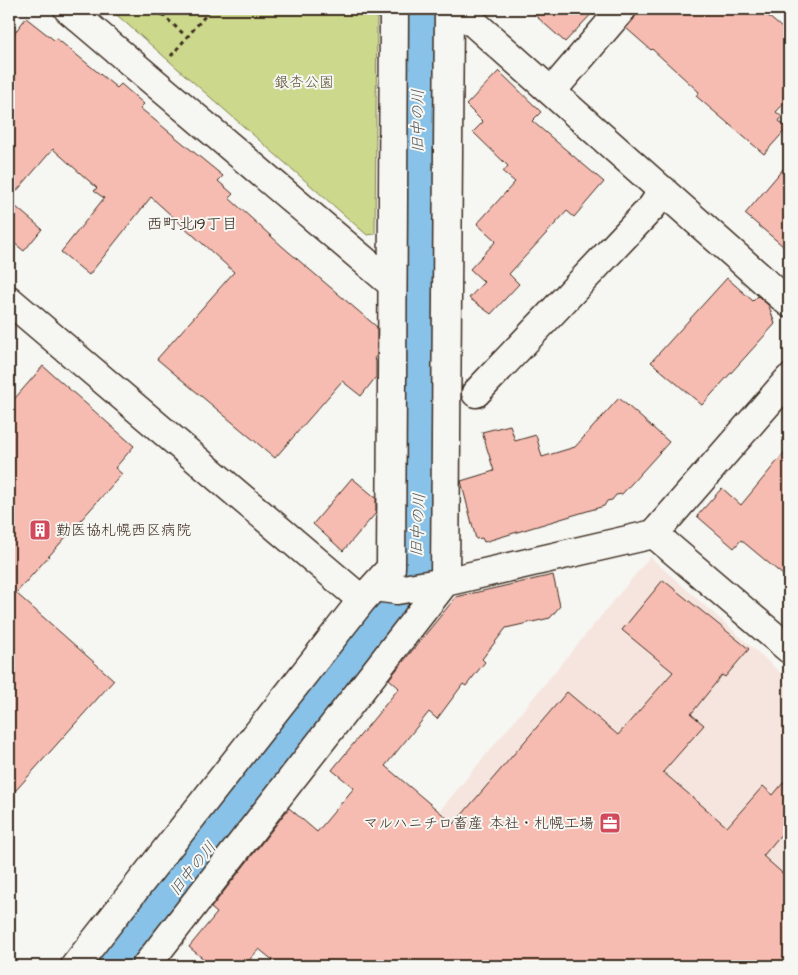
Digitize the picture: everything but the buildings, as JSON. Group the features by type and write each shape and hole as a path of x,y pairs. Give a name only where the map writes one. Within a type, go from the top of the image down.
{"street":[{"path":"68,9 392,284"},
{"path":"75,966 378,592 391,568 394,9"},
{"path":"146,966 437,583 448,9"},
{"path":"458,9 789,303"},
{"path":"552,92 622,9"},
{"path":"476,393 652,207 663,190"},
{"path":"9,300 378,592 437,583 654,534 789,379"},
{"path":"654,534 789,649"}],"path":[{"path":"156,9 187,38"},
{"path":"151,79 211,9"}],"shaded area":[{"name":"マルハニチロ畜産 本社・札幌工場","path":"650,557 789,680 789,966 311,966"}],"green space":[{"name":"銀杏公園","path":"110,9 377,9 375,234 367,235"}],"waterway":[{"name":"旧中の川","path":"111,966 363,656 403,610 420,551 416,273 419,142 417,9"}],"place":[{"name":"勤医協札幌西区病院","path":"40,530"},
{"name":"マルハニチロ畜産 本社・札幌工場","path":"610,823"}],"district":[{"name":"西町北19丁目","path":"192,223"}]}
